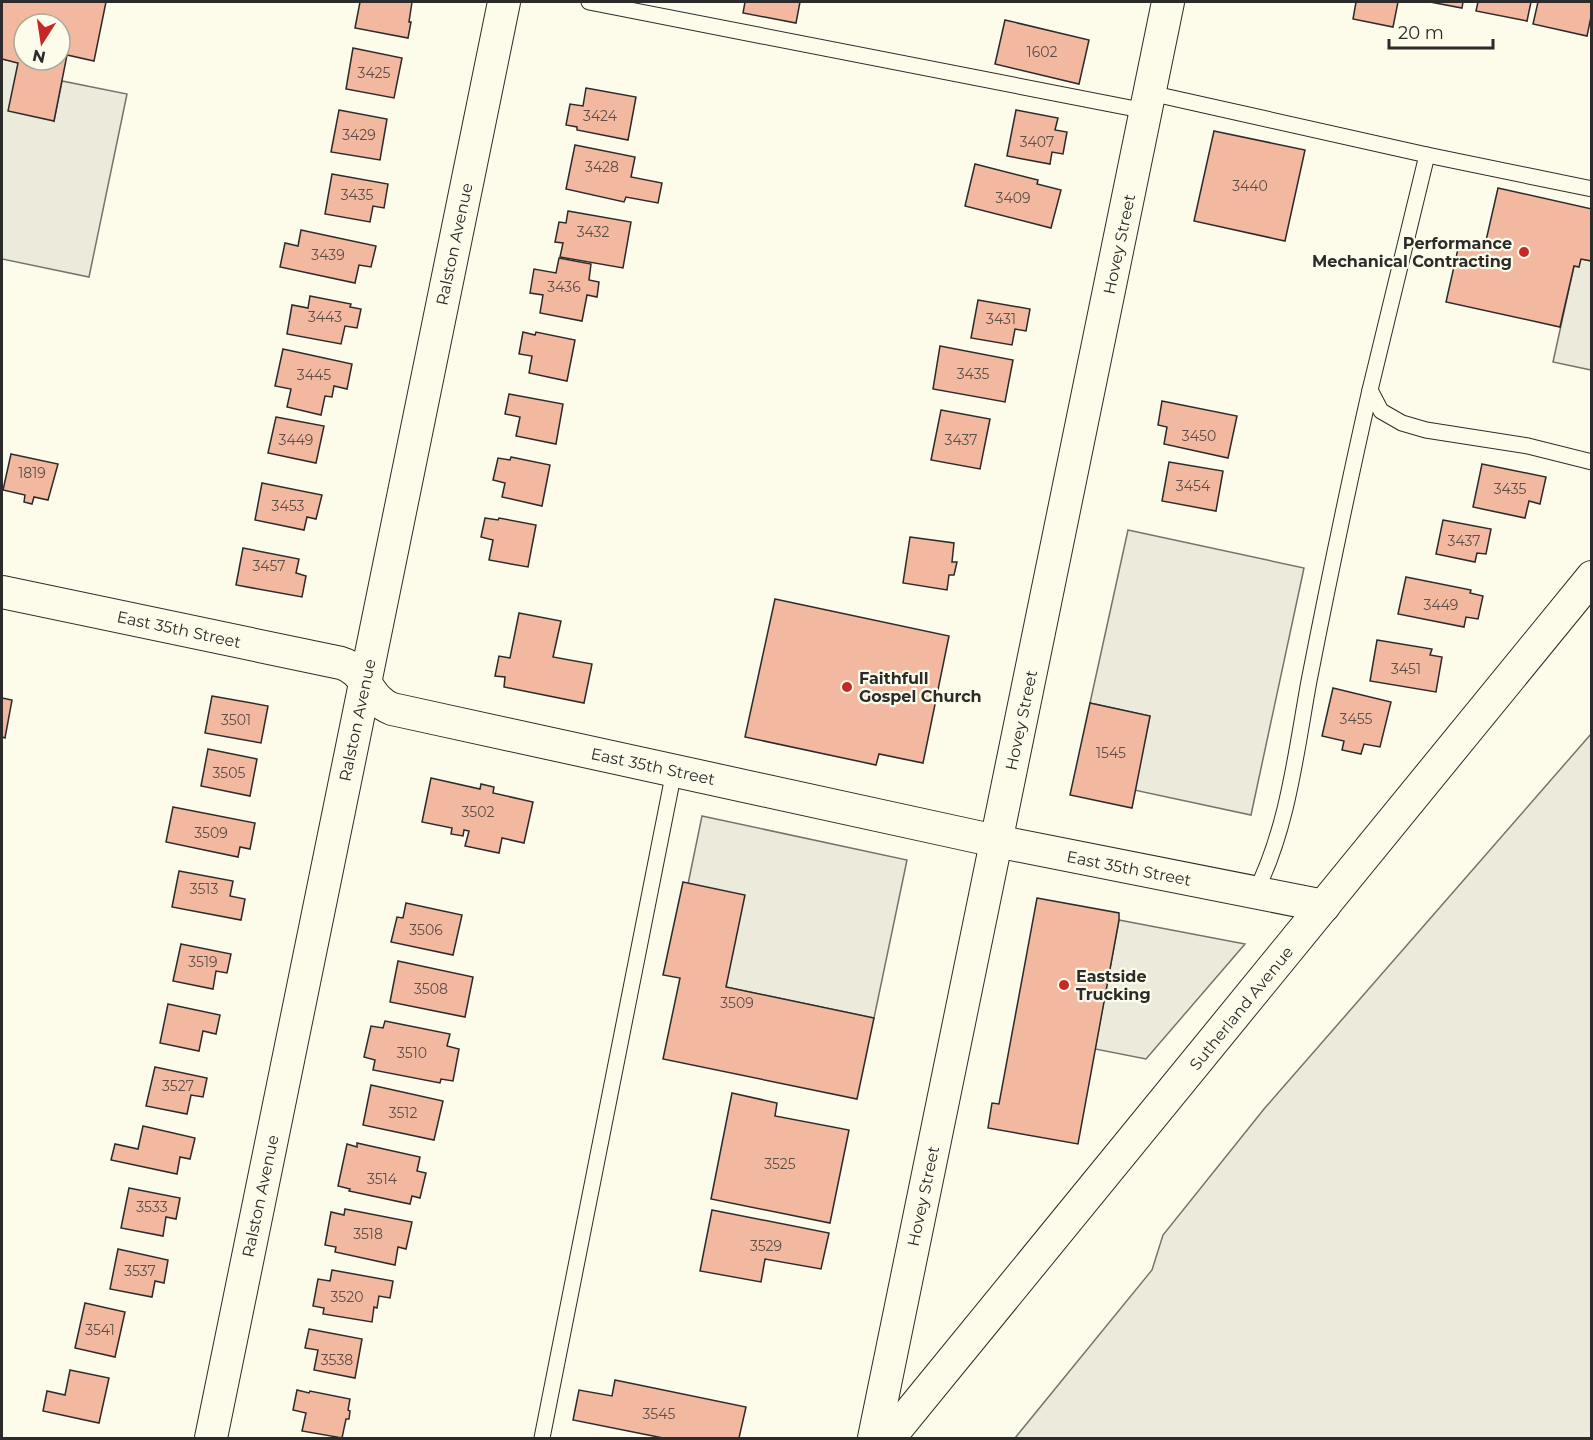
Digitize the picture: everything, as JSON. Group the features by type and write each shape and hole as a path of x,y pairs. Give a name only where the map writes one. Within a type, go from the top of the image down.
{"street":[{"name":"Ralston Avenue","path":"210,1438 504,2"},
{"name":"Hovey Street","path":"874,1438 1168,2"},
{"name":"Sutherland Avenue","path":"889,1438 1592,577"},
{"name":"East 35th Street","path":"2,592 341,663 352,667 376,700 392,709 996,841 1324,906"}],"lane":[{"path":"589,2 1148,102 1592,189"},
{"path":"1255,893 1266,872 1275,846 1289,791 1329,581 1370,390 1426,155"},
{"path":"1370,390 1381,411 1402,423 1426,430 1528,446 1592,462"},
{"path":"542,1438 674,771"}],"shaded area":[{"path":"2,59 12,62 12,72 24,72 54,121 62,81 127,94 89,277 2,259"},
{"path":"1581,259 1591,261 1591,370 1553,362 1574,266"},
{"path":"1128,530 1304,568 1251,815 1134,790 1150,716 1090,703"},
{"path":"1591,734 1591,1438 1015,1438 1152,1270 1163,1235 1264,1109"},
{"path":"702,816 907,860 874,1018 726,987 688,884"},
{"path":"1119,920 1245,944 1146,1059 1095,1049"}],"building":[{"path":"2,2 106,2 94,61 72,56 72,12 12,12 12,62 2,59"},
{"path":"360,2 412,2 408,38 355,28"},
{"path":"745,2 800,2 796,23 743,13"},
{"path":"1356,2 1398,2 1393,27 1353,19"},
{"path":"1430,2 1463,2 1462,8"},
{"path":"1478,2 1531,2 1527,21 1476,11"},
{"path":"1538,2 1592,2 1587,36 1533,24"},
{"path":"1005,20 1089,40 1079,84 995,64"},
{"path":"353,48 402,58 394,98 346,89"},
{"path":"16,72 64,72 54,121 8,111"},
{"path":"586,88 636,97 628,140 577,130 577,127 566,125 570,104 583,106"},
{"path":"339,110 387,119 380,160 331,152"},
{"path":"1016,110 1058,118 1055,130 1067,132 1063,154 1052,152 1050,164 1007,156"},
{"path":"1214,131 1305,150 1285,241 1194,221"},
{"path":"575,145 635,157 631,177 662,183 658,203 626,197 624,202 566,189"},
{"path":"975,164 1038,180 1037,184 1061,190 1051,228 965,206"},
{"path":"332,174 388,184 384,208 373,206 370,222 325,214"},
{"name":"Performance Mechanical Contracting","path":"1498,188 1592,209 1592,261 1581,259 1579,267 1574,266 1560,327 1446,302 1460,240 1485,245"},
{"path":"568,211 631,222 623,268 560,257 563,243 555,242 559,222 566,223"},
{"path":"301,230 376,246 371,267 359,265 355,283 280,267 285,243 298,246"},
{"path":"559,258 591,264 589,280 599,282 597,297 587,295 582,321 540,313 543,295 530,293 534,269 556,273"},
{"path":"310,296 351,304 350,307 361,309 357,328 345,326 341,344 287,334 292,305 308,308"},
{"path":"978,300 1030,309 1026,331 1015,329 1012,345 971,338"},
{"path":"523,332 535,335 536,332 575,340 567,381 529,373 532,356 519,354"},
{"path":"940,346 1013,360 1005,402 933,389"},
{"path":"283,349 352,364 347,389 334,386 332,397 325,396 321,415 287,407 291,389 275,386"},
{"path":"509,394 563,404 556,444 516,436 520,417 505,414"},
{"path":"1162,401 1237,416 1228,458 1164,444 1167,427 1158,425"},
{"path":"941,410 990,419 980,469 931,460"},
{"path":"276,417 324,426 316,463 268,453"},
{"path":"11,454 58,464 48,500 34,497 32,504 24,502 25,495 3,490"},
{"path":"511,457 550,465 542,506 502,497 505,483 493,480 498,458 510,460"},
{"path":"1169,462 1223,471 1216,511 1162,501"},
{"path":"1482,464 1546,477 1540,504 1529,501 1525,518 1473,507"},
{"path":"262,483 322,495 316,519 307,517 304,530 255,520"},
{"path":"485,518 498,520 499,518 536,525 528,567 489,560 493,540 481,537"},
{"path":"1443,520 1491,529 1486,554 1477,553 1475,562 1436,554"},
{"path":"910,537 954,543 952,562 957,562 954,575 949,575 947,590 903,583"},
{"path":"243,548 299,559 296,573 306,576 302,597 236,585"},
{"path":"1406,577 1471,590 1470,593 1483,596 1478,619 1466,617 1464,627 1398,614"},
{"name":"Faithfull Gospel Church","path":"775,599 949,636 923,763 879,754 876,765 745,737"},
{"path":"519,613 561,621 553,657 592,664 584,703 504,687 505,677 495,676 499,656 510,658"},
{"path":"1377,640 1432,649 1430,655 1442,657 1436,692 1370,681"},
{"path":"1333,688 1391,702 1380,747 1364,744 1361,754 1342,750 1344,741 1322,736"},
{"path":"212,696 268,706 261,743 205,733"},
{"path":"2,698 12,700 5,738 2,737"},
{"path":"1090,703 1150,716 1132,808 1070,795"},
{"path":"208,749 257,759 250,796 201,786"},
{"path":"431,778 480,789 481,784 494,787 493,793 533,802 524,843 502,838 499,853 465,846 469,831 464,830 463,836 451,834 452,828 422,822"},
{"path":"173,807 255,823 250,849 240,847 238,857 166,842"},
{"path":"179,871 233,881 230,896 245,899 241,920 172,907"},
{"path":"683,882 745,895 726,987 874,1018 857,1099 663,1059 680,978 663,975"},
{"name":"Eastside Trucking","path":"1037,898 1119,913 1078,1144 988,1128 992,1103 999,1104"},
{"path":"406,903 462,915 453,955 391,942 397,917 403,918"},
{"path":"181,944 231,954 227,973 216,971 213,989 173,981"},
{"path":"398,961 473,977 465,1017 390,1002"},
{"path":"168,1004 220,1015 216,1034 203,1031 199,1051 160,1043"},
{"path":"385,1021 450,1034 447,1046 459,1049 453,1081 441,1079 440,1083 373,1070 375,1060 364,1057 371,1026 383,1028"},
{"path":"155,1067 207,1078 203,1097 191,1095 187,1114 146,1106"},
{"path":"371,1085 443,1101 434,1140 363,1125"},
{"path":"732,1093 777,1103 775,1116 849,1130 830,1223 711,1199"},
{"path":"143,1126 195,1138 190,1159 180,1157 177,1174 111,1160 115,1144 138,1149"},
{"path":"357,1143 420,1157 417,1171 426,1173 420,1198 412,1196 410,1204 349,1191 350,1189 338,1186 347,1144 357,1147"},
{"path":"129,1188 180,1198 176,1219 166,1217 163,1236 121,1228"},
{"path":"345,1209 412,1222 406,1249 398,1247 395,1265 335,1252 336,1247 325,1245 331,1212 344,1215"},
{"path":"712,1210 829,1233 821,1269 765,1259 761,1282 700,1271"},
{"path":"118,1249 168,1260 164,1283 155,1281 152,1297 110,1289"},
{"path":"332,1270 393,1281 390,1298 379,1296 377,1308 374,1307 372,1322 323,1314 324,1308 313,1306 318,1279 330,1281"},
{"path":"85,1303 125,1312 115,1357 75,1348"},
{"path":"309,1329 362,1339 355,1378 314,1370 318,1350 305,1348"},
{"path":"70,1370 109,1378 99,1423 43,1411 47,1391 65,1395"},
{"path":"615,1380 746,1407 739,1438 663,1438 573,1420 579,1390 612,1396"},
{"path":"297,1390 350,1399 349,1419 346,1419 342,1438 302,1431 306,1413 293,1410"}],"place":[{"name":"Performance Mechanical Contracting","path":"1524,252"},
{"name":"Faithfull Gospel Church","path":"847,687"},
{"name":"Eastside Trucking","path":"1064,985"}]}
